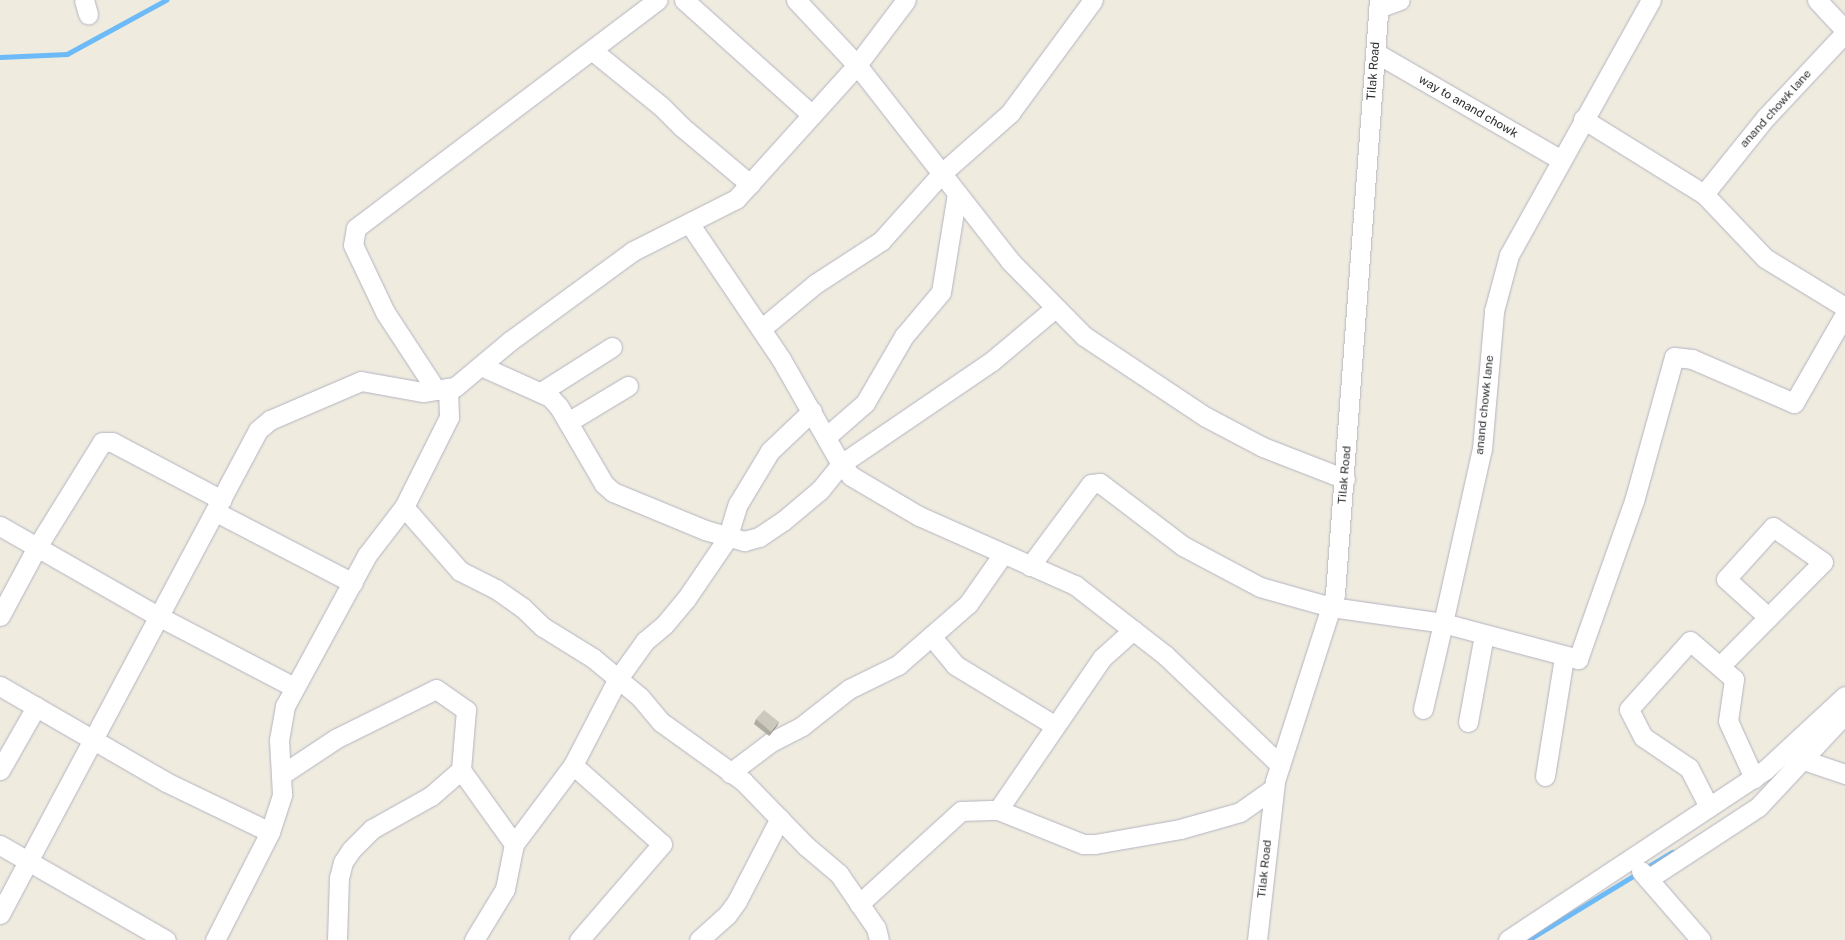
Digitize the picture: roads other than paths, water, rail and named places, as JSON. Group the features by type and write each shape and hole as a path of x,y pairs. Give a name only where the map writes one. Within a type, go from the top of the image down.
{"street":[{"path":"214,940 270,832 282,794 281,725 294,687 367,555 404,507 449,417 442,389 385,312 353,245 352,237 356,228 593,51 657,0"},
{"path":"684,0 812,115"},
{"path":"796,0 858,65 1010,262 1084,336 1206,417 1263,447 1345,479"},
{"path":"0,914 258,430 270,420 361,381 422,392 455,387 480,366 633,251 736,199 858,65 906,0"},
{"path":"761,329 815,284 881,241 942,173 1010,113 1093,0"},
{"path":"1378,4 1400,0"},
{"name":"anand chowk lane","path":"1423,709 1482,449 1494,311 1510,255 1583,119 1651,0"},
{"name":"anand chowk lane","path":"1704,194 1766,117 1845,31 1817,0"},
{"name":"Tilak Road","path":"1257,940 1274,788 1335,594 1345,479 1378,4"},
{"path":"593,51 661,106 682,127 750,184"},
{"name":"way to anand chowk","path":"1376,53 1561,160"},
{"path":"1583,119 1704,194 1765,258 1845,307"},
{"path":"826,437 865,403 904,336 941,292 957,193"},
{"path":"689,223 761,329 812,412 841,464 851,476 919,516 1075,585 1165,655 1280,765"},
{"path":"480,366 541,392 559,407 604,484 613,492 727,539 744,541 759,537 783,521 820,490 841,464 992,361 1055,308"},
{"path":"1030,566 1092,484 1100,483 1183,546 1260,587 1331,608 1443,623 1564,657 1578,659 1634,502 1674,357 1692,359 1794,403 1845,314"},
{"path":"541,392 612,347"},
{"path":"568,422 628,386"},
{"path":"474,940 506,890 514,844 573,765 617,680 645,640 686,599 727,539 738,504 770,451 812,412"},
{"path":"0,616 37,548 102,442 112,442 353,583"},
{"path":"404,507 460,571 522,607 542,627 594,658 617,680 640,697 661,722 730,773 780,818 806,846 839,874 876,928 879,940"},
{"path":"0,526 158,616 294,687"},
{"path":"1720,666 1823,562 1773,527 1726,579 1768,617"},
{"path":"730,773 771,742 802,726 849,689 898,665 968,604 1003,554"},
{"path":"998,810 1018,784 1054,725 1102,658 1132,630"},
{"path":"1468,722 1484,635"},
{"path":"931,636 954,665 1054,725"},
{"path":"1709,807 1689,768 1643,737 1629,710 1690,640 1734,679 1728,721 1754,778"},
{"path":"1545,776 1564,657"},
{"path":"0,686 166,782 270,832"},
{"path":"281,775 337,738 436,689 466,710 461,770 514,844"},
{"path":"1508,940 1754,778 1784,753 1845,696"},
{"path":"0,770 36,707"},
{"path":"1648,879 1758,807 1845,714"},
{"path":"1784,753 1845,774"},
{"path":"573,765 662,844 579,940"},
{"path":"337,940 339,878 343,862 351,850 372,829 431,796 461,770"},
{"path":"859,904 961,811 998,810 1083,844 1095,844 1180,830 1240,812 1274,788"},
{"path":"699,940 727,915 737,901 780,818"},
{"path":"0,845 166,940"},
{"path":"1630,859 1701,940"}],"waterway":[{"path":"0,57 67,54 166,0"},
{"path":"1644,869 1672,852"},
{"path":"1528,940 1638,873"}]}
